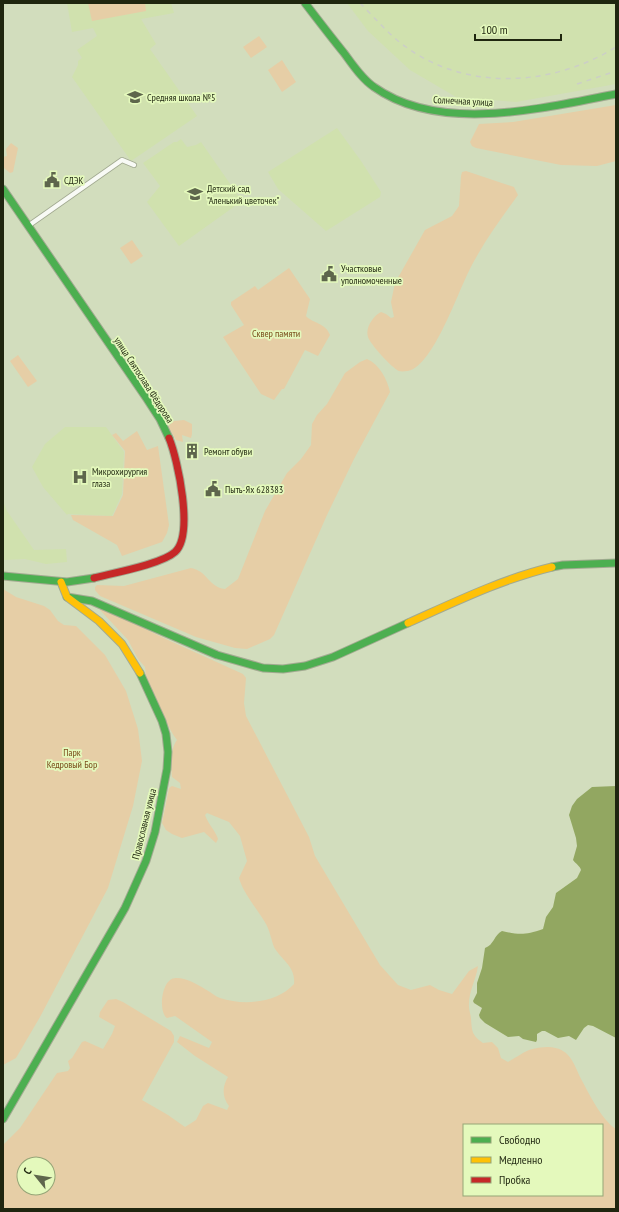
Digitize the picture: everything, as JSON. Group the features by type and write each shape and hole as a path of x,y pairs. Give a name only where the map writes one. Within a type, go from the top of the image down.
{"street":[{"name":"Солнечная улица","path":"305,3 361,75 385,95 406,104 454,113 493,113 537,109 616,94"},
{"path":"28,226 122,160 134,165"},
{"name":"улица Святослава Фёдорова","path":"3,189 154,410 170,440 178,471 184,518 184,536 181,544 176,551 162,559 89,579 62,582 3,576"},
{"path":"62,582 64,592 67,596 92,600 218,655 263,668 283,669 305,666 332,657 482,590 532,572 563,565 616,563"},
{"name":"Православная улица","path":"3,1119 137,885 155,832 167,769 168,752 166,734 162,721 138,668 122,644 109,629 67,596"}],"shaded area":[{"name":"Средняя школа №5","path":"67,3 171,3 174,13 141,19 156,44 150,49 197,116 131,161 72,77 78,65 78,61 82,58 77,50 97,36 93,28 72,32"},
{"path":"347,3 616,3 616,84 516,102 456,97 410,70 368,31"},
{"path":"337,128 381,192 380,197 326,231 278,189 268,172"},
{"name":"Детский сад \"Аленький цветочек\"","path":"181,139 187,147 201,142 242,201 179,246 147,202 160,186 143,163 174,142"},
{"name":"Микрохирургия глаза","path":"65,427 106,427 124,452 122,494 112,516 67,515 43,487 32,467 45,444"},
{"path":"3,501 7,511 34,550 66,549 67,562 46,564 25,559 3,560"},
{"path":"616,786 616,1038 588,1025 584,1028 576,1040 569,1036 558,1038 545,1031 537,1034 536,1042 523,1039 519,1036 508,1037 485,1023 480,1018 479,1015 482,1008 473,1001 477,993 477,983 482,968 485,948 490,945 502,931 522,934 543,929 546,917 553,907 556,893 577,878 581,870 573,860 577,846 569,815 572,806 577,799 592,787"}],"green space":[{"path":"88,3 145,3 146,11 92,21"},
{"path":"259,36 267,47 251,58 243,47"},
{"path":"282,60 296,82 282,92 268,70"},
{"path":"616,105 616,161 597,166 561,165 476,148 472,146 470,142 479,124 513,122"},
{"path":"11,143 18,148 13,172 10,173 3,167 3,157 7,156 6,149"},
{"path":"466,171 514,187 518,195 494,228 478,254 467,274 446,322 429,353 420,364 411,370 399,371 387,361 368,337 367,334 369,326 373,319 381,312 391,318 394,317 391,302 395,283 425,230 452,216 459,206 461,176 462,172"},
{"path":"132,240 143,256 131,264 120,248"},
{"name":"Сквер памяти","path":"289,268 310,299 306,316 312,321 322,325 330,335 318,356 305,350 284,389 282,389 274,400 261,394 223,337 244,325 231,305 231,302 255,286 258,290"},
{"path":"18,355 37,381 28,387 10,361"},
{"path":"367,359 376,365 382,373 390,392 354,459 327,515 274,635 270,639 247,649 235,648 196,637 100,596 95,590 97,585 124,586 191,568 201,572 219,588 225,589 238,579 265,511 287,473 301,459 311,445 312,424 317,415 327,404 345,373 360,362"},
{"path":"184,420 192,424 192,434 191,438 182,435 183,442 176,440 168,426 174,421"},
{"path":"137,431 147,450 158,446 169,525 162,542 122,556 117,545 73,520 71,515 113,516 123,495 125,451 112,435 116,433 123,441"},
{"name":"Парк Кедровый Бор","path":"3,589 16,597 44,606 50,610 58,621 64,625 76,626 105,655 126,691 138,729 142,761 133,806 108,888 40,1017 16,1058 3,1065"},
{"path":"102,608 243,674 246,678 244,703 246,716 309,837 315,856 380,965 398,985 411,990 430,985 439,990 452,994 469,971 478,966 469,1002 472,1030 477,1038 483,1043 492,1042 498,1048 501,1058 508,1062 531,1049 548,1047 561,1050 570,1057 596,1106 605,1119 616,1129 616,1209 5,1209 3,1207 3,1145 20,1128 57,1073 68,1071 70,1068 68,1061 72,1058 82,1042 85,1041 103,1049 115,1026 99,1017 100,1012 108,1000 116,999 123,1002 171,1031 174,1036 174,1042 142,1100 185,1127 196,1120 203,1106 208,1103 227,1110 229,1106 225,1099 224,1092 228,1077 195,1056 177,1042 180,1036 209,1048 212,1042 175,1016 167,1018 164,1015 162,1009 162,996 167,983 171,979 185,979 220,998 239,1002 269,999 279,995 294,984 293,972 274,947 266,924 247,896 241,884 239,878 247,861 240,836 229,822 207,813 205,815 218,839 216,843 204,832 182,838 166,830 162,823 169,788 172,786 181,789 180,783 172,777 172,753 177,740 147,680 145,667 138,659 128,640 100,610"}],"railway":[{"path":"360,3 388,32 406,47 430,62 456,71 483,77 511,78 539,76 566,70 592,60 616,47"},
{"path":"577,84 616,71"}],"traffic: fast":[{"path":"305,3 358,72 370,84 400,101 429,110 460,114 492,113 525,110 616,94"},
{"path":"3,189 147,399 160,419 169,438"},
{"path":"552,567 563,565 616,563"},
{"path":"3,576 67,582 94,578"},
{"path":"67,597 92,601 217,655 263,668 283,669 305,666 333,657 408,623"},
{"path":"3,1119 125,908 146,861 155,832 167,769 168,752 166,734 162,721 140,673"}],"traffic: slow":[{"path":"408,623 497,584 552,567"},
{"path":"61,582 67,597 99,621 122,644 140,673"}],"traffic: jam":[{"path":"94,578 137,568 160,560 175,552 181,543 184,514 180,479 169,438"}],"place":[{"name":"Средняя школа №5","path":"135,97"},
{"name":"СДЭК","path":"52,180"},
{"name":"Детский сад \"Аленький цветочек\"","path":"195,194"},
{"name":"Участковые уполномоченные","path":"329,274"},
{"name":"Ремонт обуви","path":"192,451"},
{"name":"Микрохирургия глаза","path":"80,477"},
{"name":"Пыть-Ях 628383","path":"213,489"}]}
